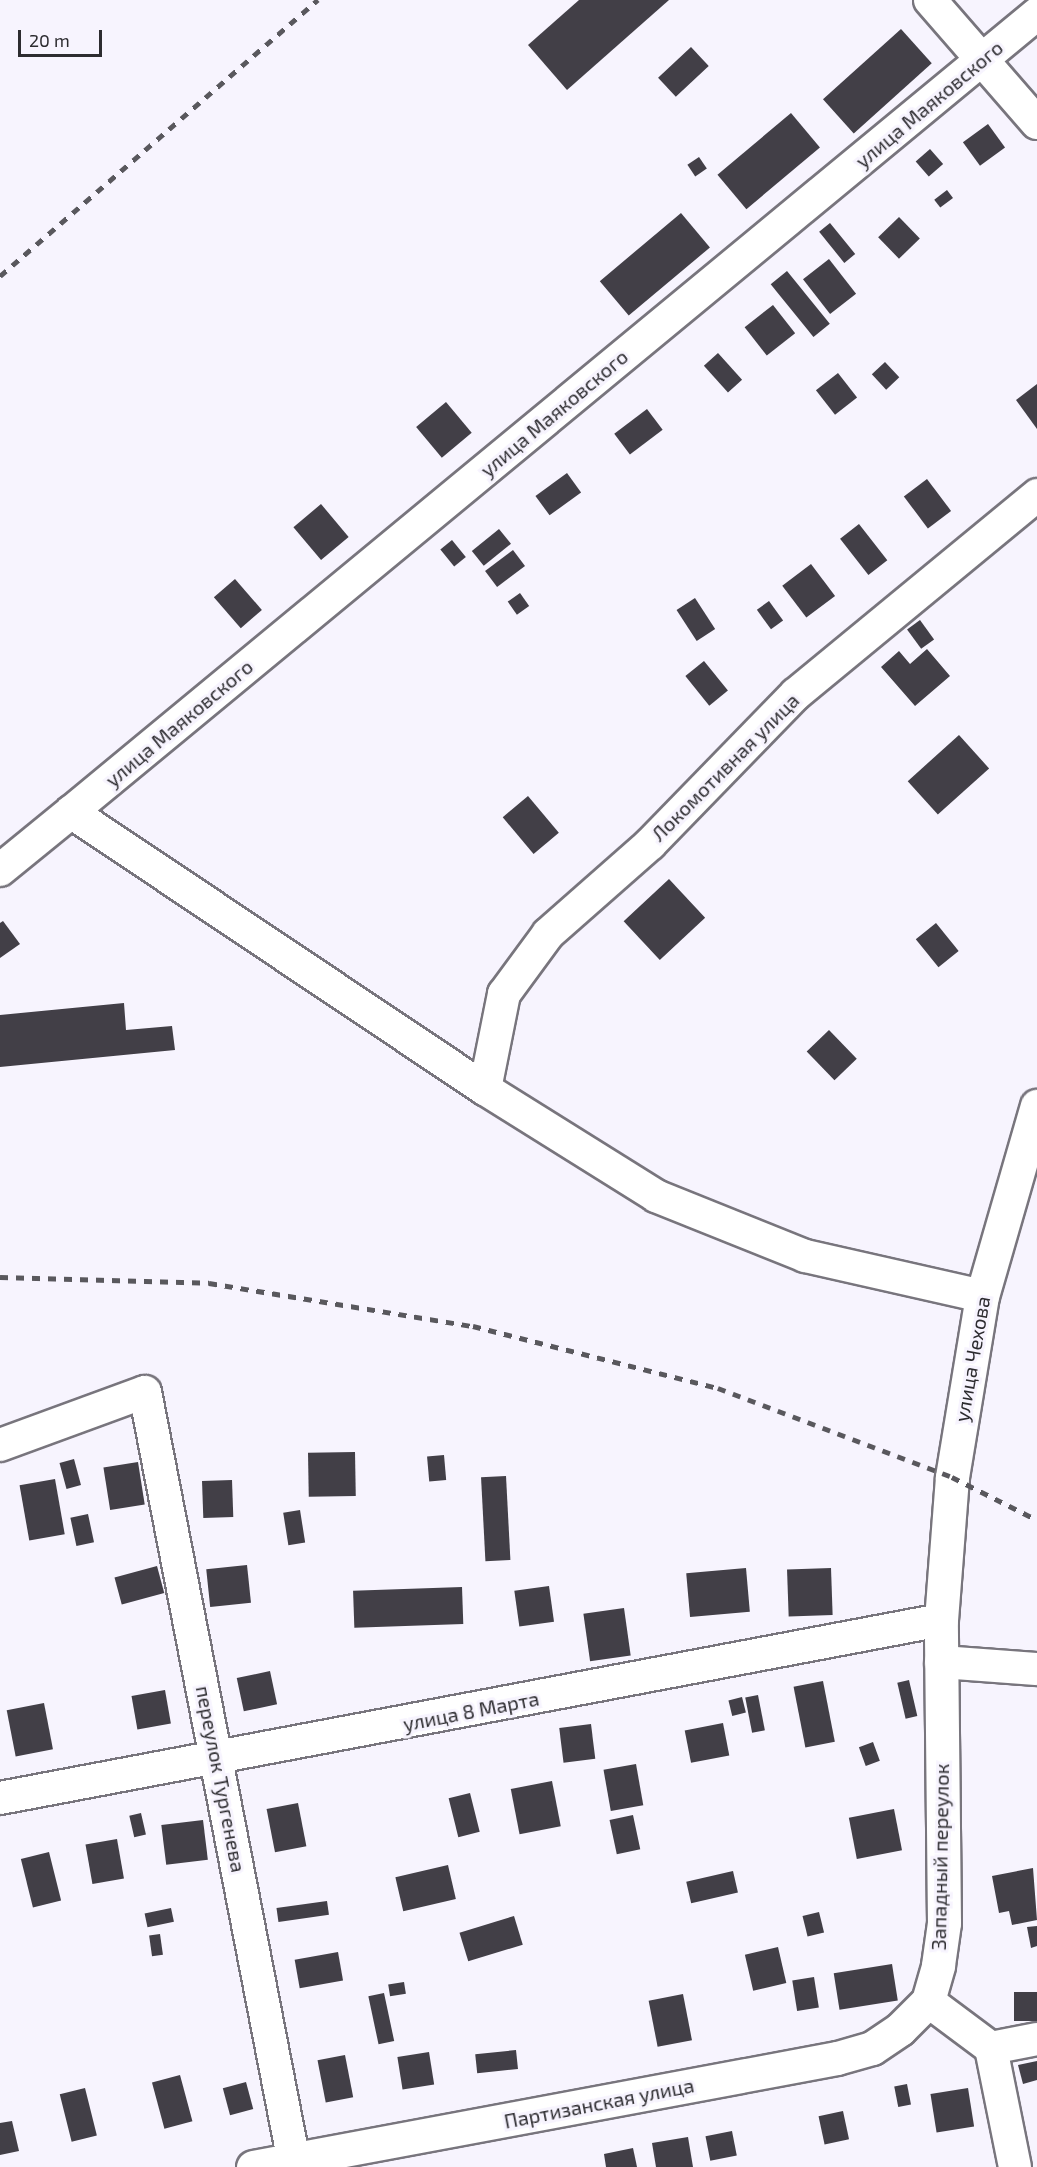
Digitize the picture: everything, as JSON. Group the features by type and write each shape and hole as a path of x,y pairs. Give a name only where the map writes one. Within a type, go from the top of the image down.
{"street":[{"path":"930,0 1037,123"},
{"name":"улица Маяковского","path":"0,870 1037,14"},
{"name":"Локомотивная улица","path":"486,1089 504,994 548,934 650,844 796,694 1037,495"},
{"path":"71,812 486,1089 656,1196 805,1256 982,1296"},
{"name":"улица Чехова","path":"940,1620 952,1477 982,1296 1037,1106"},
{"name":"переулок Тургенева","path":"0,1445 145,1392 218,1760 294,2163"},
{"name":"Западный переулок","path":"928,2001 938,1965 944,1923 940,1620"},
{"name":"улица 8 Марта","path":"0,1798 218,1760 940,1620"},
{"path":"941,1662 1037,1669"},
{"path":"928,2001 991,2048 1015,2167"},
{"name":"Партизанская улица","path":"253,2167 294,2163 837,2058 872,2048 900,2030 928,2001"},
{"path":"991,2048 1037,2039"}],"building":[{"path":"579,0 669,0 567,90 528,45"},
{"path":"901,29 932,63 854,133 823,99"},
{"path":"691,47 709,66 676,97 658,78"},
{"path":"791,113 820,147 746,209 717,175"},
{"path":"988,124 1005,147 980,166 963,142"},
{"path":"930,149 943,164 929,177 916,161"},
{"path":"699,157 707,169 695,176 687,165"},
{"path":"947,190 953,198 940,208 934,200"},
{"path":"681,213 710,247 629,316 600,281"},
{"path":"899,217 920,239 899,259 878,237"},
{"path":"830,223 855,254 844,263 819,232"},
{"path":"829,259 856,294 830,314 803,279"},
{"path":"787,271 830,324 813,337 771,284"},
{"path":"773,305 795,333 767,356 745,327"},
{"path":"718,353 742,380 728,392 704,366"},
{"path":"885,362 899,377 886,390 872,374"},
{"path":"838,373 857,397 835,415 816,390"},
{"path":"1037,384 1037,429 1016,400"},
{"path":"446,402 472,433 442,458 416,427"},
{"path":"647,409 663,430 630,454 614,434"},
{"path":"567,473 581,492 550,515 535,496"},
{"path":"927,479 951,511 928,528 904,496"},
{"path":"321,504 349,537 321,560 293,527"},
{"path":"859,524 887,560 868,575 840,539"},
{"path":"499,529 511,544 484,566 472,551"},
{"path":"452,540 466,557 454,567 440,549"},
{"path":"513,550 525,566 497,587 485,571"},
{"path":"811,564 835,596 806,618 782,586"},
{"path":"235,579 262,610 241,628 214,597"},
{"path":"520,593 529,606 517,615 508,602"},
{"path":"695,598 715,629 697,641 677,610"},
{"path":"769,601 783,620 771,629 757,610"},
{"path":"920,620 934,639 921,649 907,629"},
{"path":"927,649 950,676 915,706 881,667 899,651 910,664"},
{"path":"704,661 728,691 709,706 685,676"},
{"path":"959,735 989,768 938,815 908,781"},
{"path":"528,796 559,833 534,854 503,817"},
{"path":"669,879 705,918 660,960 624,921"},
{"path":"3,921 20,944 0,958 0,923"},
{"path":"936,923 959,951 938,967 916,939"},
{"path":"124,1003 126,1030 172,1026 175,1050 0,1067 0,1015"},
{"path":"829,1030 857,1059 834,1080 807,1052"},
{"path":"355,1452 356,1496 309,1497 308,1453"},
{"path":"444,1455 446,1480 429,1481 427,1456"},
{"path":"74,1459 81,1485 66,1489 60,1463"},
{"path":"138,1462 145,1504 110,1510 103,1467"},
{"path":"506,1476 510,1560 485,1561 481,1477"},
{"path":"55,1479 65,1534 29,1540 20,1485"},
{"path":"232,1480 233,1517 203,1518 202,1481"},
{"path":"300,1510 305,1543 288,1545 283,1513"},
{"path":"88,1514 94,1542 76,1546 70,1518"},
{"path":"247,1565 251,1603 210,1607 206,1569"},
{"path":"157,1566 164,1593 122,1604 114,1577"},
{"path":"746,1568 750,1612 690,1617 686,1573"},
{"path":"831,1568 833,1615 789,1617 787,1570"},
{"path":"549,1586 554,1622 519,1627 514,1591"},
{"path":"462,1587 463,1624 354,1628 353,1591"},
{"path":"624,1608 631,1656 590,1661 583,1614"},
{"path":"270,1671 277,1704 244,1711 237,1678"},
{"path":"909,1680 917,1716 906,1719 897,1683"},
{"path":"823,1681 835,1742 805,1748 794,1687"},
{"path":"165,1690 171,1723 137,1729 132,1696"},
{"path":"758,1695 765,1730 752,1733 745,1697"},
{"path":"742,1697 746,1713 732,1716 728,1700"},
{"path":"44,1703 53,1749 16,1756 7,1710"},
{"path":"723,1723 729,1755 691,1763 685,1730"},
{"path":"591,1724 595,1759 564,1763 559,1728"},
{"path":"873,1742 880,1761 866,1766 859,1747"},
{"path":"636,1764 643,1805 611,1811 604,1770"},
{"path":"552,1781 561,1826 520,1834 511,1789"},
{"path":"470,1793 480,1832 458,1837 449,1798"},
{"path":"298,1803 306,1846 275,1852 267,1809"},
{"path":"894,1809 902,1850 857,1859 849,1818"},
{"path":"141,1813 146,1834 134,1837 129,1816"},
{"path":"633,1815 640,1849 617,1854 610,1820"},
{"path":"203,1820 208,1860 166,1865 161,1825"},
{"path":"117,1839 124,1878 92,1884 85,1845"},
{"path":"49,1852 61,1901 33,1908 21,1859"},
{"path":"448,1865 456,1899 403,1911 395,1877"},
{"path":"1033,1868 1037,1920 1012,1925 1009,1911 999,1913 992,1876"},
{"path":"733,1871 738,1892 691,1903 686,1882"},
{"path":"327,1901 329,1915 278,1922 276,1908"},
{"path":"171,1908 174,1922 148,1927 145,1914"},
{"path":"819,1912 824,1932 808,1936 803,1916"},
{"path":"514,1916 523,1945 468,1961 459,1933"},
{"path":"1037,1926 1037,1946 1031,1948 1027,1927"},
{"path":"160,1934 163,1955 152,1956 149,1936"},
{"path":"778,1947 786,1983 753,1991 745,1955"},
{"path":"338,1952 343,1981 300,1988 295,1960"},
{"path":"892,1964 898,2001 840,2010 834,1973"},
{"path":"814,1977 819,2008 797,2011 792,1980"},
{"path":"404,1982 406,1994 390,1996 388,1985"},
{"path":"1014,1992 1037,1992 1037,2021 1014,2021"},
{"path":"384,1993 394,2041 379,2044 368,1996"},
{"path":"683,1994 692,2040 658,2047 649,2001"},
{"path":"516,2050 518,2069 477,2073 475,2054"},
{"path":"429,2052 434,2085 403,2090 397,2057"},
{"path":"345,2055 353,2097 326,2103 318,2060"},
{"path":"1037,2061 1037,2080 1023,2084 1018,2065"},
{"path":"180,2075 192,2121 164,2129 152,2083"},
{"path":"246,2082 253,2109 230,2115 223,2088"},
{"path":"907,2084 911,2105 898,2107 894,2086"},
{"path":"85,2088 97,2136 72,2142 60,2094"},
{"path":"968,2088 974,2127 937,2132 930,2094"},
{"path":"843,2111 849,2139 825,2145 819,2116"},
{"path":"12,2121 19,2151 0,2155 0,2123"},
{"path":"732,2131 737,2156 710,2161 705,2136"},
{"path":"688,2137 693,2167 656,2167 652,2143"},
{"path":"633,2148 637,2167 606,2167 604,2154"}],"railway":[{"path":"0,276 318,0"},
{"path":"0,1277 209,1283 473,1326 718,1388 952,1477 1037,1520"}]}
